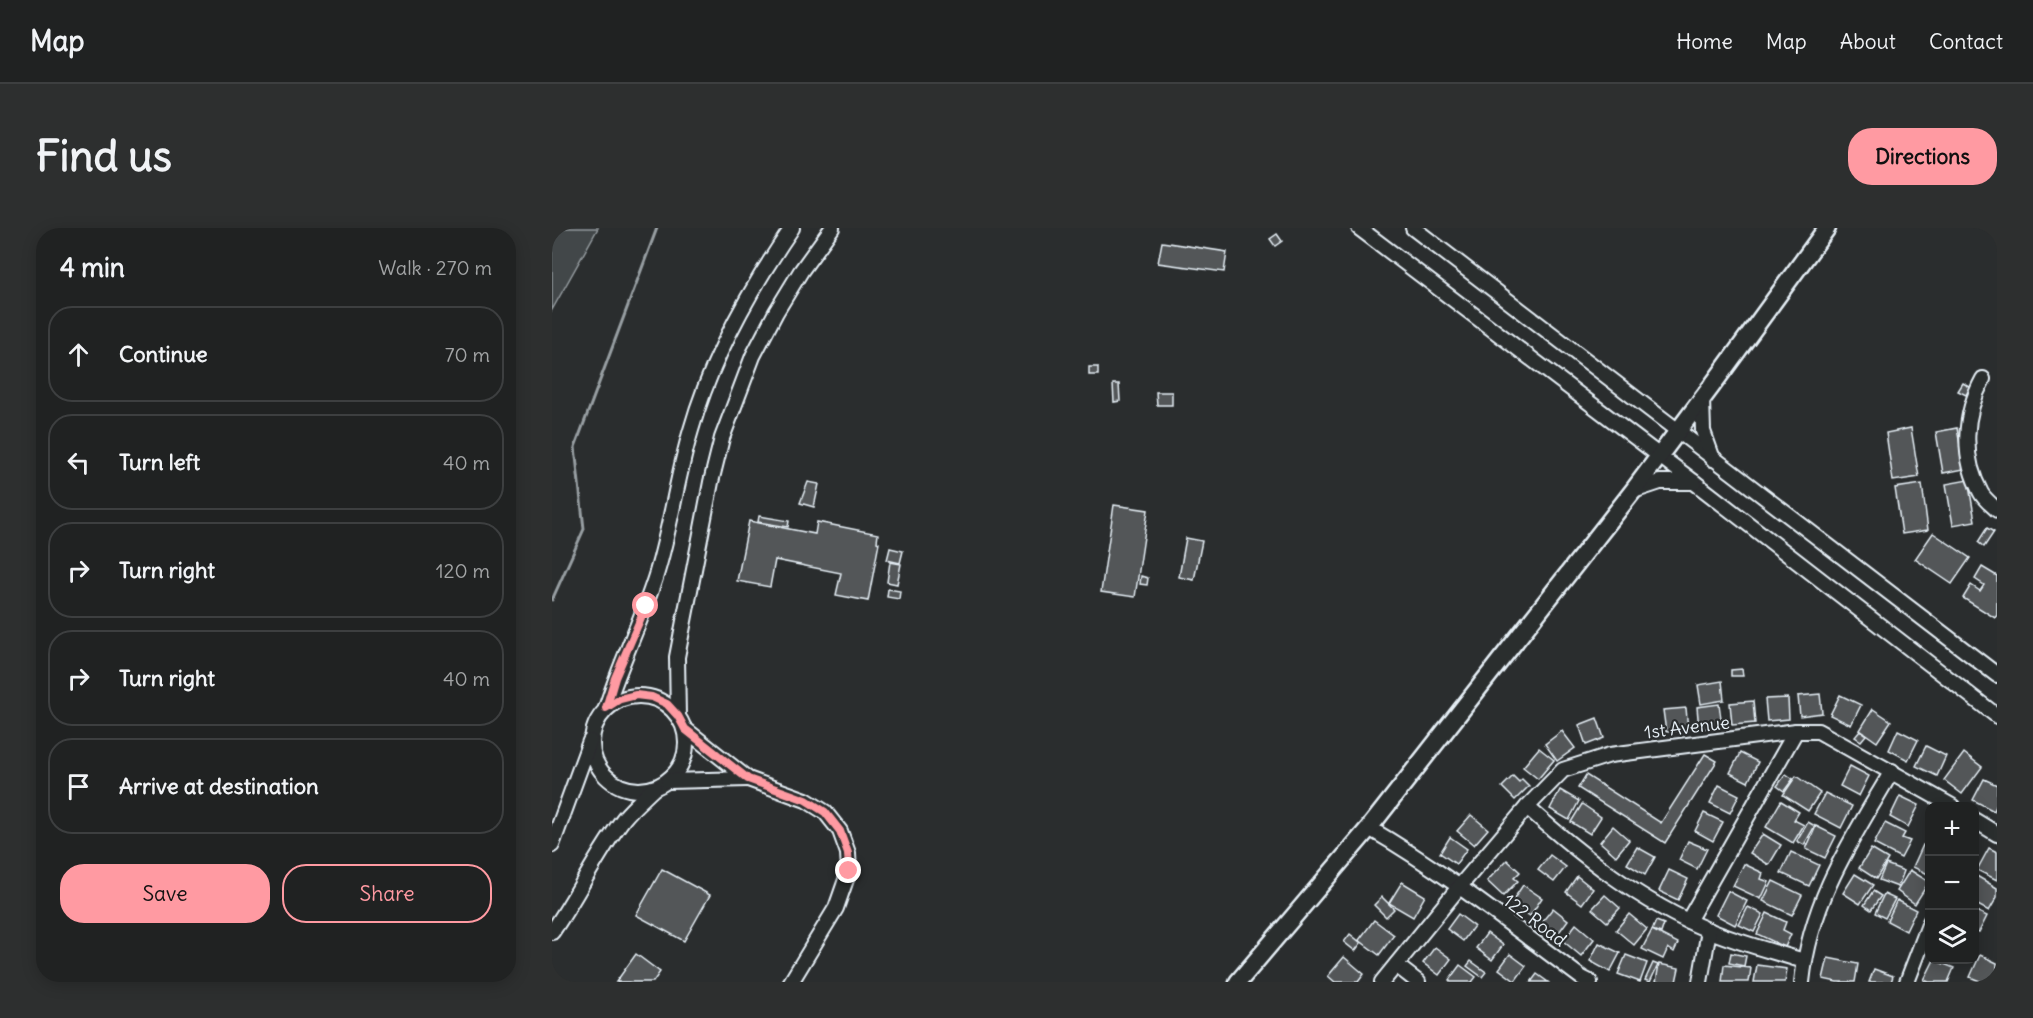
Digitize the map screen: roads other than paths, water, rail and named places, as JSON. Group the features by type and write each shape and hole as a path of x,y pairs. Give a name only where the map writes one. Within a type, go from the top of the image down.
{"main road":[{"path":"1238,982 1369,828 1632,491 1827,228"}],"street":[{"path":"552,845 597,721 606,708 615,678 646,606 657,571 691,428 706,387 748,298 792,228"},
{"path":"678,716 676,657 706,504 722,438 758,347 801,271 832,228"},
{"path":"1359,228 1997,716"},
{"path":"1413,228 1997,675"},
{"path":"1983,379 1973,399 1967,425 1969,463 1981,494 1997,510"},
{"path":"1702,399 1703,431 1713,459"},
{"path":"1632,491 1660,482 1694,482"},
{"path":"552,932 626,815 654,788 668,781 678,770 684,757 687,743 685,729 678,716 667,704 652,697 636,695 620,699 606,708"},
{"path":"685,729 748,779 806,800 825,812 840,831 848,853 849,871 836,908 791,982"},
{"path":"1688,921 1796,731"},
{"name":"1st Avenue","path":"1382,982 1527,807 1563,770 1610,755 1796,731 1818,731 1944,802"},
{"path":"592,736 593,752 598,767 609,779 622,787 638,790 654,788"},
{"path":"1802,982 1810,932 1834,869 1892,771"},
{"path":"668,781 748,779"},
{"path":"1527,807 1625,885 1688,921 1804,961"},
{"path":"1979,825 1997,834"},
{"name":"122 Road","path":"1369,828 1406,849 1460,886 1590,982"},
{"path":"1700,982 1709,930"},
{"path":"1907,982 1925,933"},
{"path":"1396,965 1418,982"}],"waterway":[{"path":"552,600 584,529 575,447 657,228"}]}
